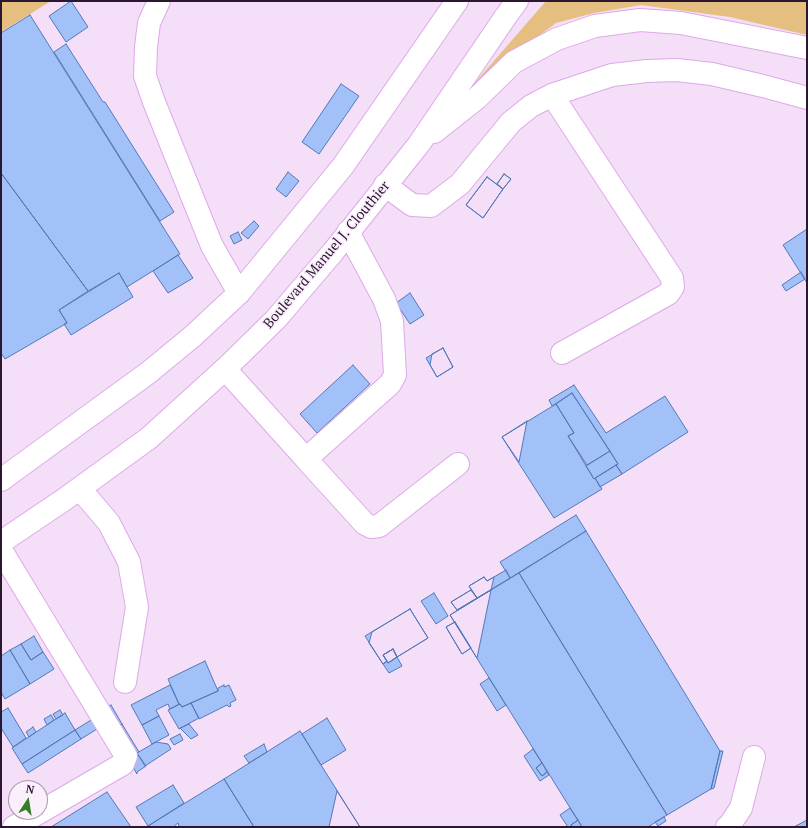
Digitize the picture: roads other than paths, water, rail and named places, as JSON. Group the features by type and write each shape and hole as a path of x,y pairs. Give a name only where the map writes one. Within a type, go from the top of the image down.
{"main road":[{"path":"160,1 149,23 145,76 212,246 239,293"},
{"path":"1,480 148,373 193,336 239,293 343,166 457,1"},
{"name":"Boulevard Manuel J. Clouthier","path":"1,542 80,488 149,438 225,370 276,319 419,144 517,1"},
{"path":"419,144 477,98 514,62 558,39 595,26 640,20 682,23 807,48"},
{"path":"385,185 412,205 431,206 460,184 511,122 531,106 552,95 612,75 647,71 677,70 712,74 807,98"},
{"path":"552,95 672,278 673,287 668,294 562,354"},
{"path":"306,460 390,384 395,375 392,321 384,299 348,232"},
{"path":"225,370 365,524 371,527 379,526 458,464"},
{"path":"80,488 109,523 129,562 137,607 125,682"},
{"path":"1,550 126,756 123,764 48,807"},
{"path":"727,827 741,808 754,757"},
{"path":"14,827 26,820"}]}
